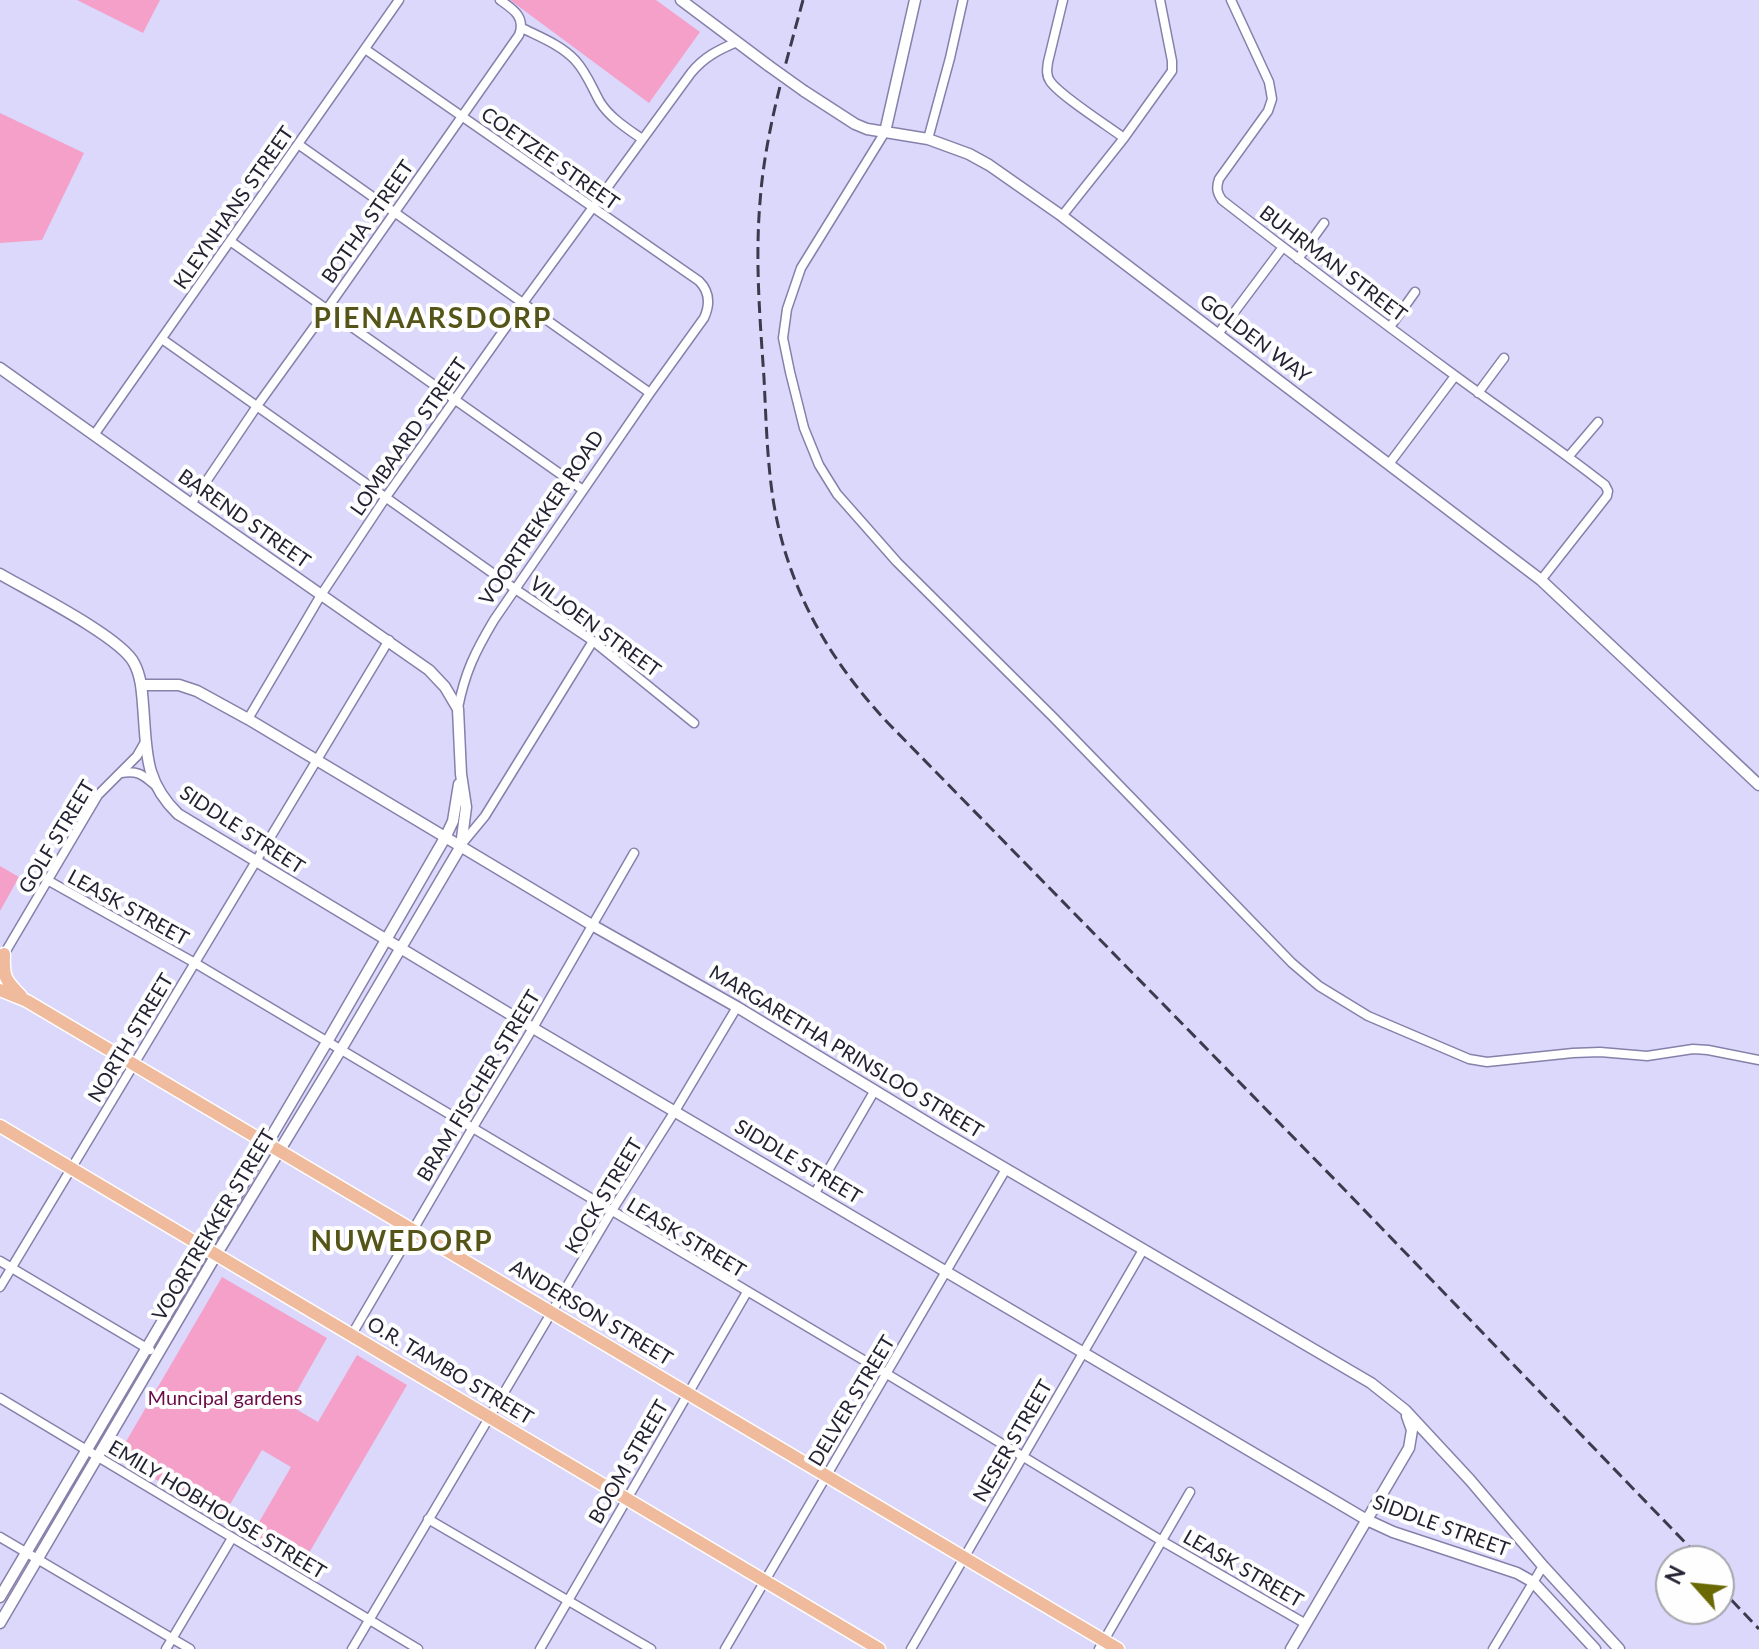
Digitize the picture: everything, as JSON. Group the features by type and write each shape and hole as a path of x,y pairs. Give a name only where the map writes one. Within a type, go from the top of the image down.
{"main road":[{"path":"1,957 7,982 27,1001"},
{"name":"ANDERSON STREET","path":"0,990 27,1001 413,1230 964,1558 1102,1645 1118,1649"},
{"name":"O.R. TAMBO STREET","path":"0,1126 879,1649"}],"street":[{"name":"KLEYNHANS STREET","path":"94,435 399,0"},
{"path":"500,0 519,16 522,28 548,40 574,59 590,79 601,104 642,139"},
{"name":"GOLDEN WAY","path":"681,0 804,91 855,124 867,129 928,139 969,154 1062,216 1541,580 1759,785"},
{"path":"915,0 885,132 801,268 787,309 783,338 804,428 819,465 837,494 897,562 1292,963 1319,986 1368,1016 1469,1059 1487,1062 1600,1052 1647,1056 1693,1049 1759,1060"},
{"path":"928,139 963,0"},
{"path":"1063,0 1048,62 1048,78 1060,91 1124,138"},
{"path":"1062,216 1172,71 1160,0"},
{"name":"BUHRMAN STREET","path":"1231,0 1269,82 1272,99 1268,111 1219,179 1217,190 1222,200 1608,488 1607,496 1541,580"},
{"name":"BOTHA STREET","path":"191,504 522,28"},
{"name":"LOMBAARD STREET","path":"248,719 321,595 523,303 702,59 737,42"},
{"name":"COETZEE STREET","path":"365,49 699,281 704,286 708,301"},
{"path":"298,144 650,393"},
{"path":"1298,259 1324,223"},
{"path":"230,241 583,490"},
{"path":"1218,334 1283,247"},
{"path":"1390,327 1415,292"},
{"name":"VOORTREKKER ROAD","path":"461,846 466,807 458,709 463,681 476,650 704,318 708,301"},
{"name":"VILJOEN STREET","path":"162,339 593,641 694,723"},
{"path":"1478,393 1504,358"},
{"name":"BAREND STREET","path":"0,368 389,640 429,670 445,687 458,709"},
{"path":"1389,464 1455,376"},
{"path":"1569,456 1598,422"},
{"path":"0,574 114,641 133,661 141,685"},
{"name":"NORTH STREET","path":"0,1287 389,640"},
{"path":"461,846 485,816 593,641"},
{"name":"MARGARETHA PRINSLOO STREET","path":"141,685 179,685 197,691 248,719 1371,1383 1405,1410 1619,1649"},
{"name":"SIDDLE STREET","path":"141,685 148,762 164,800 178,814 533,1028 1367,1520 1393,1532 1499,1565 1533,1582"},
{"name":"GOLF STREET","path":"1,957 98,795 137,756 145,742"},
{"name":"GOLF STREET","path":"120,773 132,771 156,786"},
{"name":"VOORTREKKER ROAD","path":"446,836 453,821 461,774"},
{"name":"VOORTREKKER STREET","path":"273,1148 327,1042 446,836"},
{"name":"VOORTREKKER STREET","path":"0,1623 32,1555 92,1452 146,1348 273,1148 340,1051 461,846"},
{"name":"BRAM FISCHER STREET","path":"351,1336 634,853"},
{"name":"LEASK STREET","path":"49,881 195,963 1306,1624"},
{"name":"KOCK STREET","path":"352,1649 488,1417 737,1007"},
{"path":"815,1193 875,1090"},
{"name":"DELVER STREET","path":"725,1649 1006,1169"},
{"name":"NESER STREET","path":"911,1649 1143,1250"},
{"name":"VOORTREKKER STREET","path":"92,1452 157,1355 210,1251"},
{"path":"0,1261 157,1355"},
{"name":"BOOM STREET","path":"540,1649 747,1292"},
{"name":"EMILY HOBHOUSE STREET","path":"0,1398 418,1649"},
{"path":"1291,1649 1409,1448 1412,1430 1405,1410"},
{"path":"1102,1645 1190,1492"},
{"path":"428,1519 651,1649"},
{"path":"0,1537 190,1649"},
{"path":"166,1649 232,1538"},
{"name":"VOORTREKKER STREET","path":"0,1597 32,1555"},
{"path":"1493,1649 1543,1566"},
{"path":"1533,1582 1595,1649"}],"green space":[{"path":"77,0 160,0 143,33"},
{"path":"510,0 656,0 700,32 649,103"},
{"path":"0,113 84,153 42,240 0,243"},
{"path":"0,866 19,877 0,911"},
{"name":"Muncipal gardens","path":"222,1277 327,1338 289,1405 318,1422 357,1355 407,1385 302,1565 251,1536 291,1467 262,1450 222,1518 117,1457"}],"railway":[{"path":"803,0 766,151 760,202 758,268 773,499 788,562 813,620 847,673 888,723 1688,1545"},
{"path":"1735,1604 1759,1629"}],"district":[{"name":"PIENAARSDORP","path":"433,319"},
{"name":"NUWEDORP","path":"402,1242"}]}
